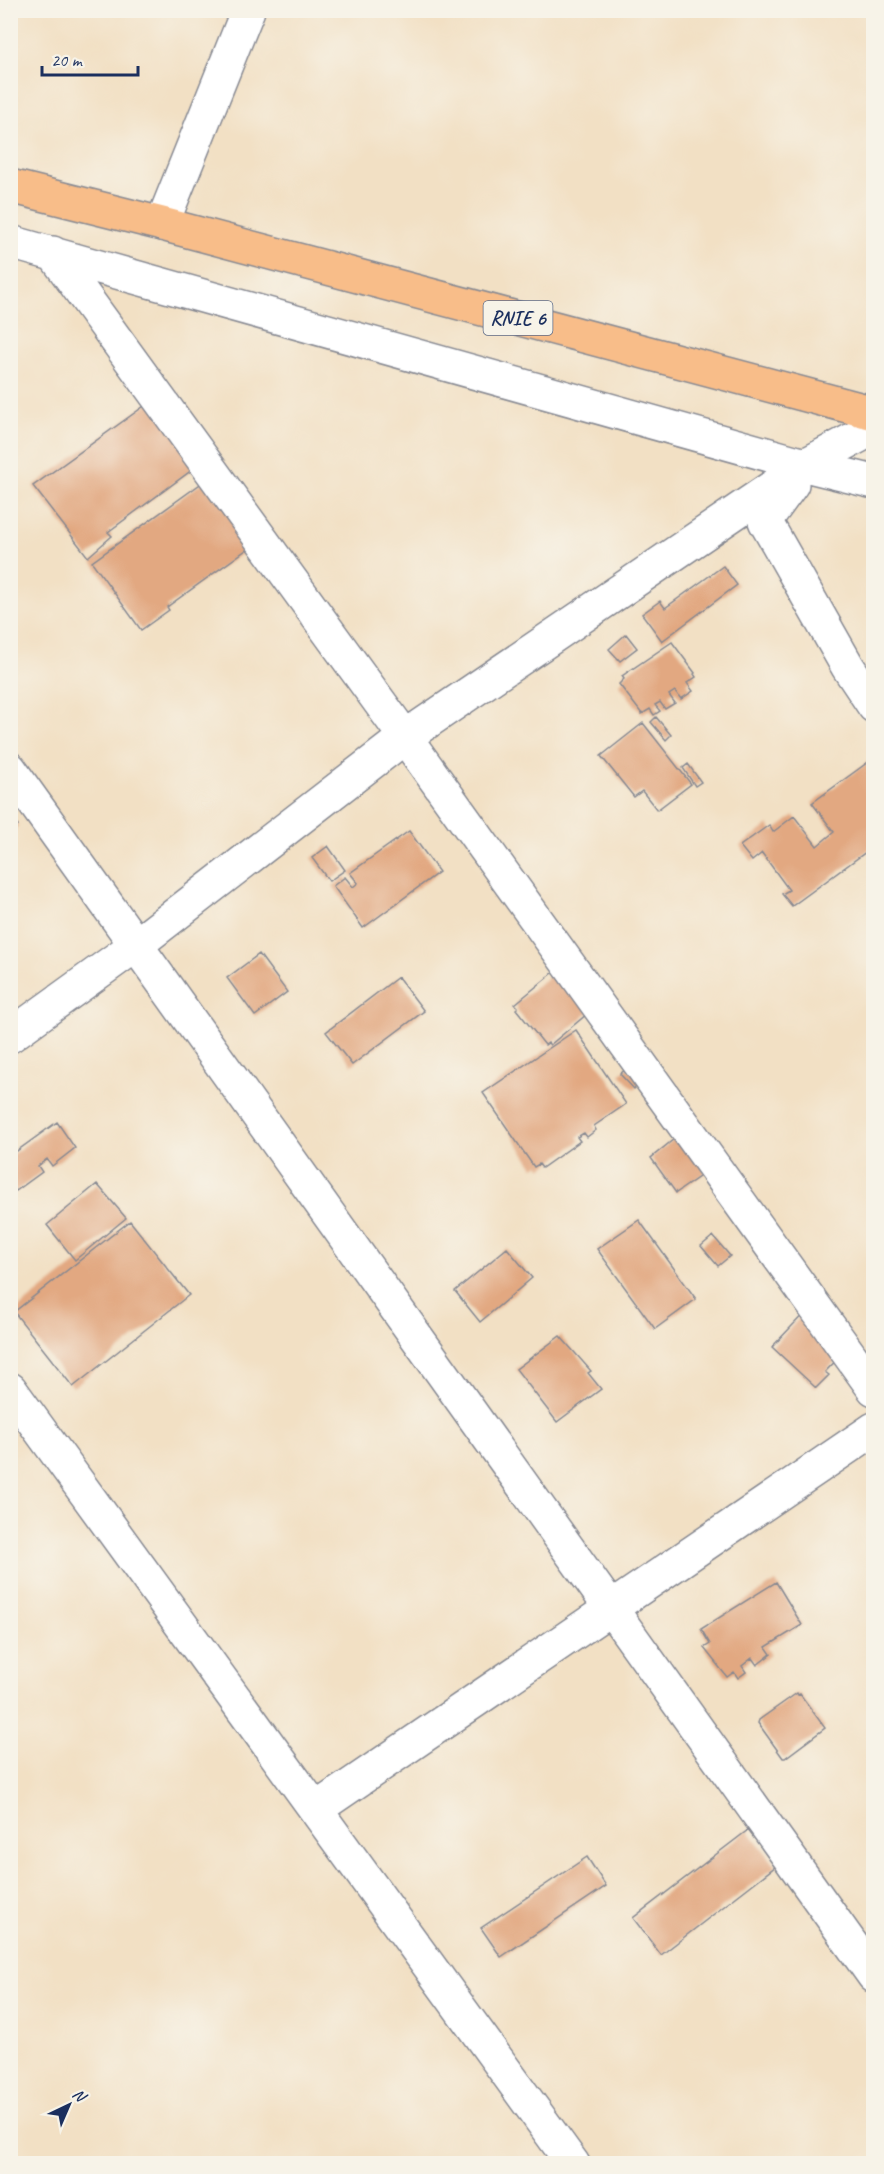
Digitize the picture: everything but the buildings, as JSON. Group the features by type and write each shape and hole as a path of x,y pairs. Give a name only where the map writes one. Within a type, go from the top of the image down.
{"main road":[{"name":"RNIE 6","path":"10,186 162,224 873,413"}],"street":[{"path":"162,224 248,10"},
{"path":"10,242 805,465 873,482"},
{"path":"52,253 405,737 873,1389"},
{"path":"10,1036 136,945 405,737 805,465 873,428"},
{"path":"805,465 765,521 848,667 873,706"},
{"path":"10,769 873,1976"},
{"path":"10,1389 573,2163"},
{"path":"316,1809 873,1429"}]}
